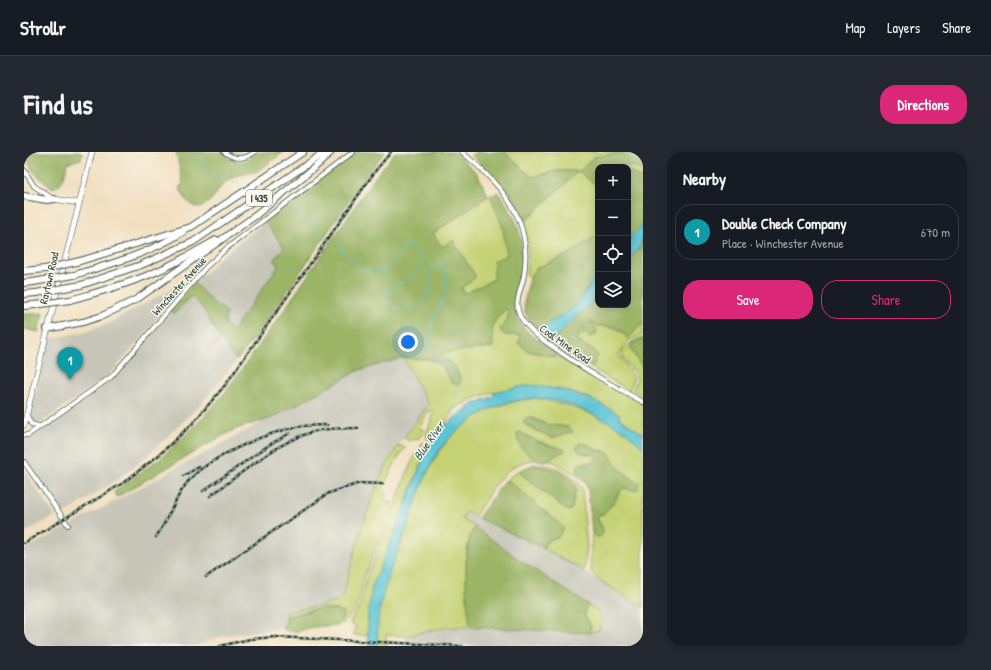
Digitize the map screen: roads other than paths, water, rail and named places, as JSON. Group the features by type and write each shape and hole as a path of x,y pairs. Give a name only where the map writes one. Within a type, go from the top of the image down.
{"highway":[{"name":"I 435","path":"24,283 74,274 107,266 170,240 303,152"},
{"name":"I 435","path":"24,294 81,285 141,265 193,242 325,152"},
{"path":"24,306 70,300 122,285 154,273 187,257 259,211 321,162 331,152"},
{"path":"24,196 54,199"},
{"path":"47,329 83,322 102,316 137,299 256,216 259,211"},
{"path":"26,270 80,261 191,227"}],"main road":[{"name":"Raytown Road","path":"24,425 26,412 92,152"},
{"path":"54,199 78,204"}],"street":[{"path":"224,152 236,158 243,158 255,152"},
{"name":"Winchester Avenue","path":"24,435 28,435 111,377 190,284 222,253 353,152"},
{"name":"Coal Mine Road","path":"462,152 496,183 518,216 524,234 526,250 518,306 520,316 529,329 563,356 643,402"},
{"path":"24,170 34,186 54,199"},
{"path":"26,412 31,424 40,426"},
{"path":"24,462 68,525"}],"water":[{"path":"643,225 642,241 636,252 631,257 631,237"},
{"path":"595,277 595,299 559,333 554,341 545,337 541,329 575,306"},
{"name":"Blue River","path":"529,385 565,391 599,403 620,415 619,418 643,434 643,447 619,428 583,410 558,401 535,398 502,404 487,410 455,432 440,449 429,468 385,586 381,601 377,631 378,646 368,646 368,615 372,587 429,446 445,426 471,405 494,396 494,392"}],"waterway":[{"path":"198,152 206,170 209,173 217,177 239,183"},
{"path":"288,209 312,223 321,237"},
{"path":"338,242 347,256 365,271 386,269 393,264 405,247 415,247 423,260 422,270 407,281 388,290 386,297 393,308 407,310 421,303 427,295 429,289 430,270 439,264 445,268 447,281 446,292 431,324 429,352 433,358 447,367 453,374 457,387 457,397"},
{"path":"455,418 457,404"}],"railway":[{"path":"24,543 123,483 159,455 193,423 226,384 376,170 391,152"},
{"path":"156,537 186,484 195,474 207,465 237,448 269,435 301,426 327,425"},
{"path":"210,496 270,452 296,438 321,430 358,428"},
{"path":"203,491 269,445 290,433"},
{"path":"183,476 199,467"},
{"path":"206,577 329,493 360,483 383,484"},
{"path":"220,646 250,639 276,637 462,646"}],"place":[{"name":"Double Check Company","path":"70,380"}]}
